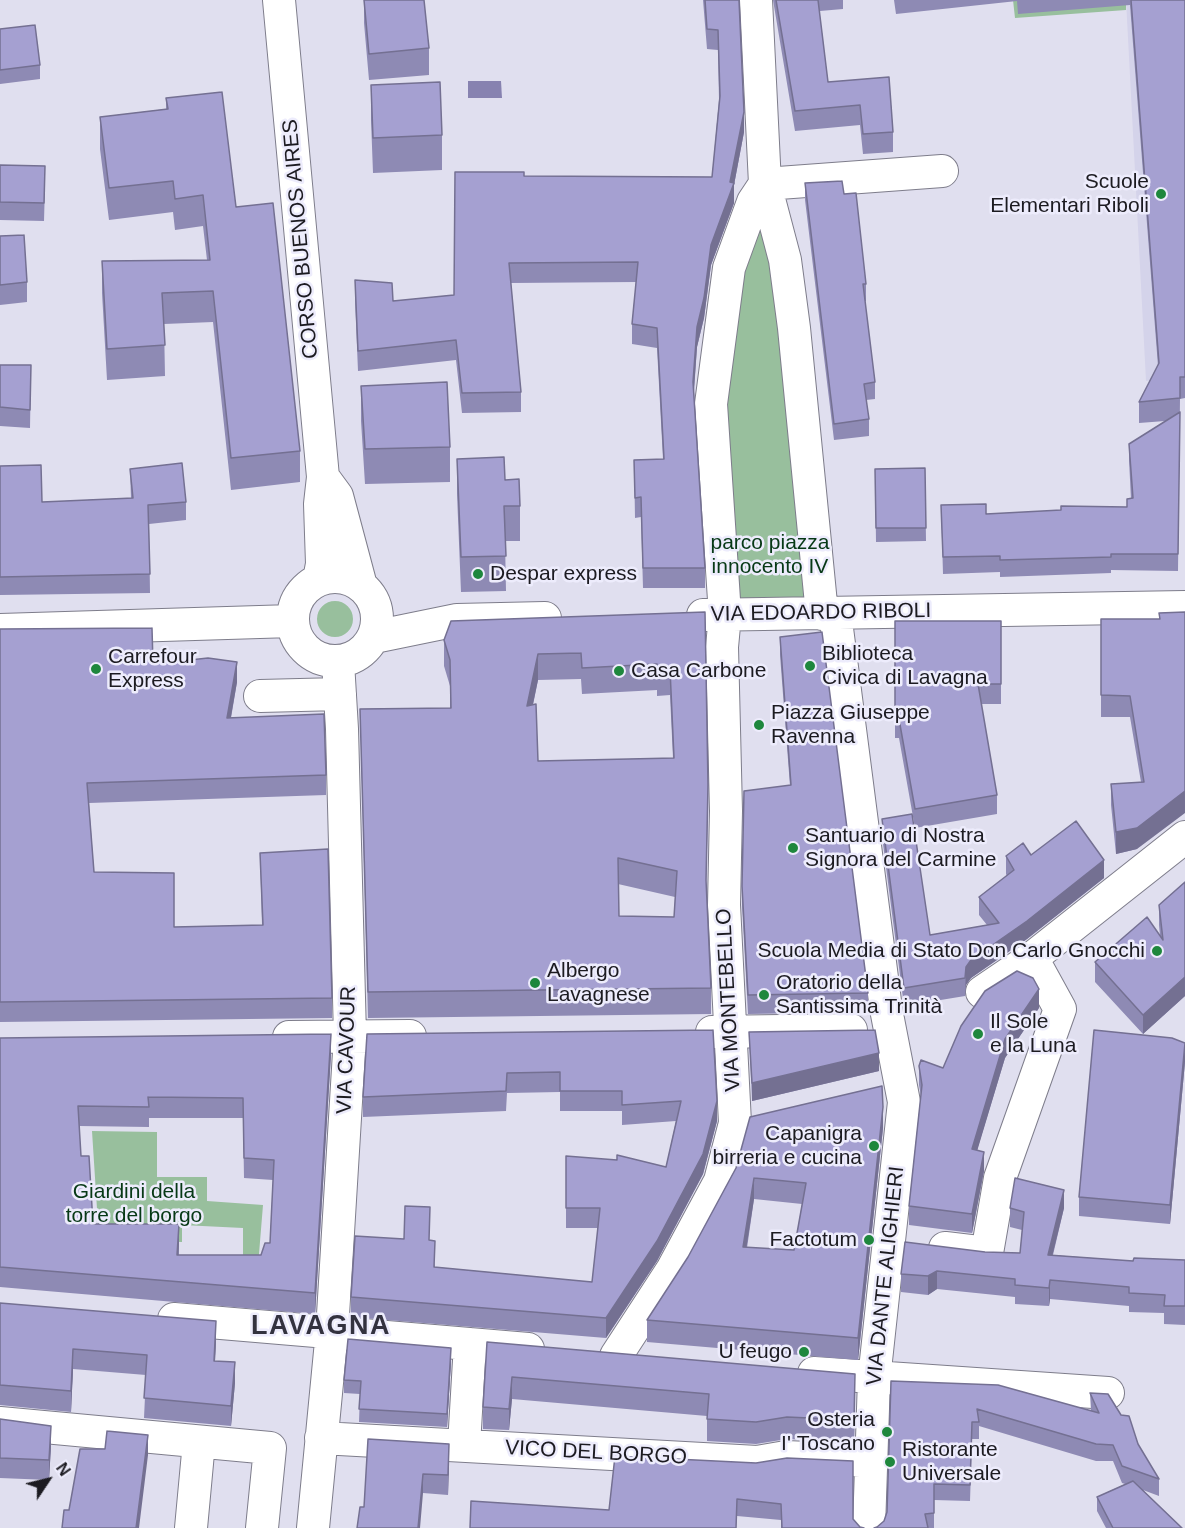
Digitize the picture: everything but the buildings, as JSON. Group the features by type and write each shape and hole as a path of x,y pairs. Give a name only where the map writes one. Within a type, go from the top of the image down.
{"street":[{"name":"CORSO BUENOS AIRES","path":"279,0 323,477 320,504 322,564 319,580"},
{"name":"VIA DANTE ALIGHIERI","path":"756,0 765,184 785,260 829,614 890,1026 889,1087 904,1102 874,1379 869,1528"},
{"path":"765,184 942,171"},
{"name":"VIA MONTEBELLO","path":"616,1356 672,1270 720,1181 735,1123 724,905 726,811 722,647 725,615 711,404 729,268 753,202 765,184"},
{"name":"CORSO BUENOS AIRES","path":"323,477 337,496 367,594"},
{"path":"367,594 378,622 374,637 365,649 353,658 338,662 321,660 306,651 296,637 292,621 295,605 304,590 319,580 335,576 367,594 457,620"},
{"name":"VIA EDOARDO RIBOLI","path":"678,615 1185,607"},
{"path":"374,637 457,620 573,618"},
{"path":"0,630 292,621"},
{"name":"VIA CAVOUR","path":"313,1528 332,1331 350,1036 338,662"},
{"path":"260,696 340,694"},
{"path":"982,992 1032,958 1185,837"},
{"path":"889,1241 987,1253 1000,1178 1060,1009 1032,958"},
{"path":"686,1033 869,1030 890,1026"},
{"path":"263,1037 440,1035"},
{"path":"735,1123 768,1115"},
{"path":"140,1316 651,1359"},
{"path":"464,1445 470,1344"},
{"path":"780,1370 874,1379 985,1383 1108,1393"},
{"path":"0,1423 270,1448 262,1528"},
{"name":"VICO DEL BORGO","path":"321,1438 757,1462 786,1457 872,1461"},
{"path":"191,1528 199,1442"}],"shaded area":[{"name":"Scuole Elementari Riboli","path":"1126,0 1185,0 1185,379 1146,381"},
{"path":"468,81 501,81 502,98 468,98"}],"green space":[{"path":"1013,0 1126,0 1126,10 1015,18"},
{"name":"parco piazza innocento IV","path":"763,199 815,607 734,608 717,405 733,270"},
{"path":"335,601 348,606 353,619 348,632 335,637 322,632 317,619 322,606"},
{"name":"Giardini della torre del borgo","path":"92,1131 157,1132 157,1177 207,1177 207,1201 263,1205 258,1266 243,1266 243,1228 182,1225 182,1242 99,1240"}],"place":[{"name":"Scuole Elementari Riboli","path":"1161,194"},
{"name":"Despar express","path":"478,574"},
{"name":"Biblioteca Civica di Lavagna","path":"810,666"},
{"name":"Carrefour Express","path":"96,669"},
{"name":"Casa Carbone","path":"619,671"},
{"name":"Piazza Giuseppe Ravenna","path":"759,725"},
{"name":"Santuario di Nostra Signora del Carmine","path":"793,848"},
{"name":"Scuola Media di Stato Don Carlo Gnocchi","path":"1157,951"},
{"name":"Albergo Lavagnese","path":"535,983"},
{"name":"Oratorio della Santissima Trinità","path":"764,995"},
{"name":"Il Sole e la Luna","path":"978,1034"},
{"name":"Capanigra birreria e cucina","path":"874,1146"},
{"name":"Factotum","path":"869,1240"},
{"name":"U feugo","path":"804,1352"},
{"name":"Osteria I' Toscano","path":"887,1432"},
{"name":"Ristorante Universale","path":"890,1462"}],"district":[{"name":"LAVAGNA","path":"321,1327"}]}
